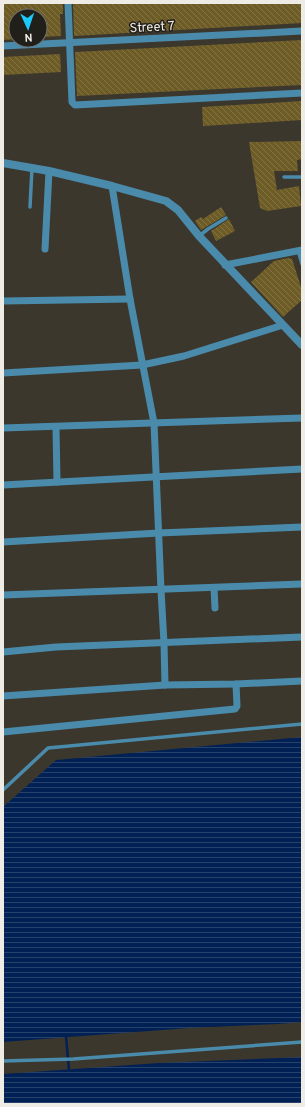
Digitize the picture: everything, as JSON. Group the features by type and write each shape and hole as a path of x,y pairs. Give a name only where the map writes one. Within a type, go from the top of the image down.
{"street":[{"path":"68,3 72,102 75,105 302,92"},
{"name":"Street 7","path":"3,46 302,31"},
{"path":"3,163 49,171 166,201 178,210 199,236 302,345"},
{"path":"45,249 49,171"},
{"path":"112,186 130,299 154,422 165,685"},
{"path":"226,265 300,250"},
{"path":"3,301 130,299"},
{"path":"3,373 142,365 184,356 282,325"},
{"path":"3,428 302,418"},
{"path":"56,427 57,482"},
{"path":"3,485 302,469"},
{"path":"3,542 302,527"},
{"path":"3,595 302,584"},
{"path":"214,588 215,608"},
{"path":"3,652 56,647 302,637"},
{"path":"3,696 165,685 302,681"},
{"path":"3,732 235,709 237,706 236,684"}],"lane":[{"path":"30,207 32,168"},
{"path":"284,177 302,177"},
{"path":"199,236 226,218"},
{"path":"300,250 302,263"},
{"path":"3,790 48,748 302,724"},
{"path":"3,1061 63,1059 302,1042"}],"water":[{"path":"302,737 302,1022 189,1028 3,1042 3,807 56,760"},
{"path":"302,1057 302,1104 3,1104 3,1074 159,1063"}],"building":[{"path":"3,3 63,3 63,14 60,14 61,36 48,37 48,8 8,8 8,40 3,40"},
{"path":"73,3 302,3 302,23 74,36"},
{"path":"302,40 302,85 77,96 75,52"},
{"path":"60,54 61,72 3,75 3,57"},
{"path":"302,101 302,120 203,126 202,107"},
{"path":"302,141 302,159 297,160 298,171 274,171 277,190 299,186 301,206 267,211 260,208 249,142"},
{"path":"221,207 226,215 201,230 195,221 201,217 203,219"},
{"path":"229,219 235,231 216,241 211,231"},
{"path":"288,258 292,259 302,290 302,300 283,317 251,282 274,261"}],"waterway":[{"path":"66,1037 69,1070"}]}
